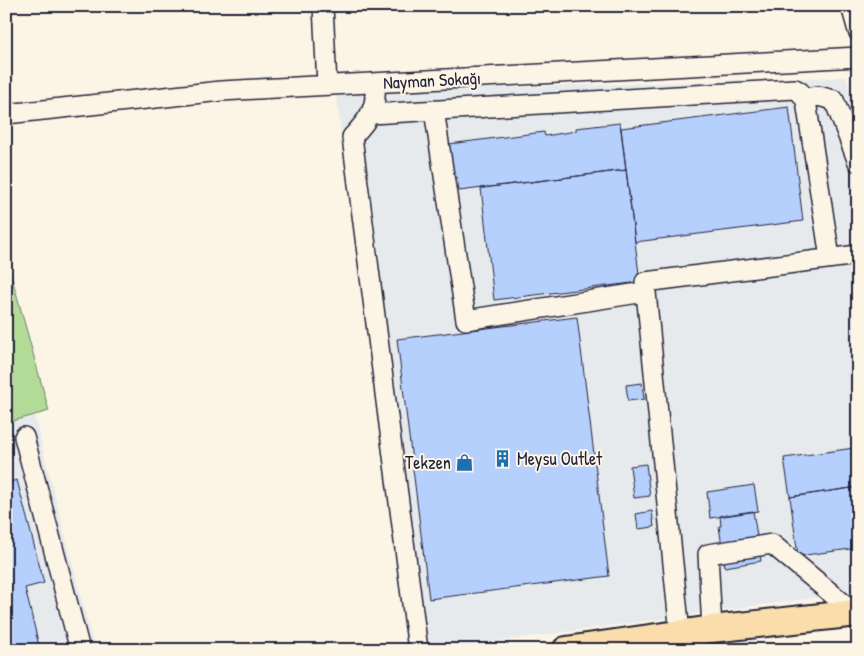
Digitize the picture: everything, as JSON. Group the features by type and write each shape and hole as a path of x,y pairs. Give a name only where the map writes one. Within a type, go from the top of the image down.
{"highway":[{"path":"566,650 712,630 857,614"}],"street":[{"path":"323,6 327,86"},
{"path":"851,6 858,31"},
{"name":"Nayman Sokağı","path":"6,114 221,91 858,57"},
{"path":"374,83 376,99 372,114 352,137 418,650"},
{"path":"372,114 789,89 800,92 805,98 830,258"},
{"path":"805,98 818,96 834,100 858,162"},
{"path":"434,110 466,320 645,292"},
{"path":"680,634 645,282 858,255"},
{"path":"24,437 80,650"},
{"path":"712,630 708,554 772,544 857,614"}],"shaded area":[{"path":"846,77 858,109 858,592 435,650 406,650 336,93"},
{"path":"34,415 95,650 6,650 6,423"}],"green space":[{"path":"6,256 49,411 6,423"}],"building":[{"path":"789,107 803,221 635,242 621,128"},
{"path":"620,123 626,170 459,191 457,177 454,177 449,144 544,132 545,136 576,131 576,128"},
{"path":"626,170 640,282 494,300 481,188"},
{"name":"Meysu Outlet","path":"577,317 609,576 429,599 397,339"},
{"path":"642,383 644,399 628,401 626,385"},
{"path":"854,448 858,487 790,497 784,458"},
{"path":"646,464 650,496 634,498 630,466"},
{"path":"17,480 44,583 25,588 40,650 6,650 6,483"},
{"path":"754,485 758,511 710,518 707,492"},
{"path":"858,487 858,548 798,556 790,497"},
{"path":"652,511 654,527 638,529 636,514"},
{"path":"753,511 761,561 725,567 719,526 721,526 720,516"}],"place":[{"name":"Meysu Outlet","path":"503,458"},
{"name":"Tekzen","path":"465,462"}]}
